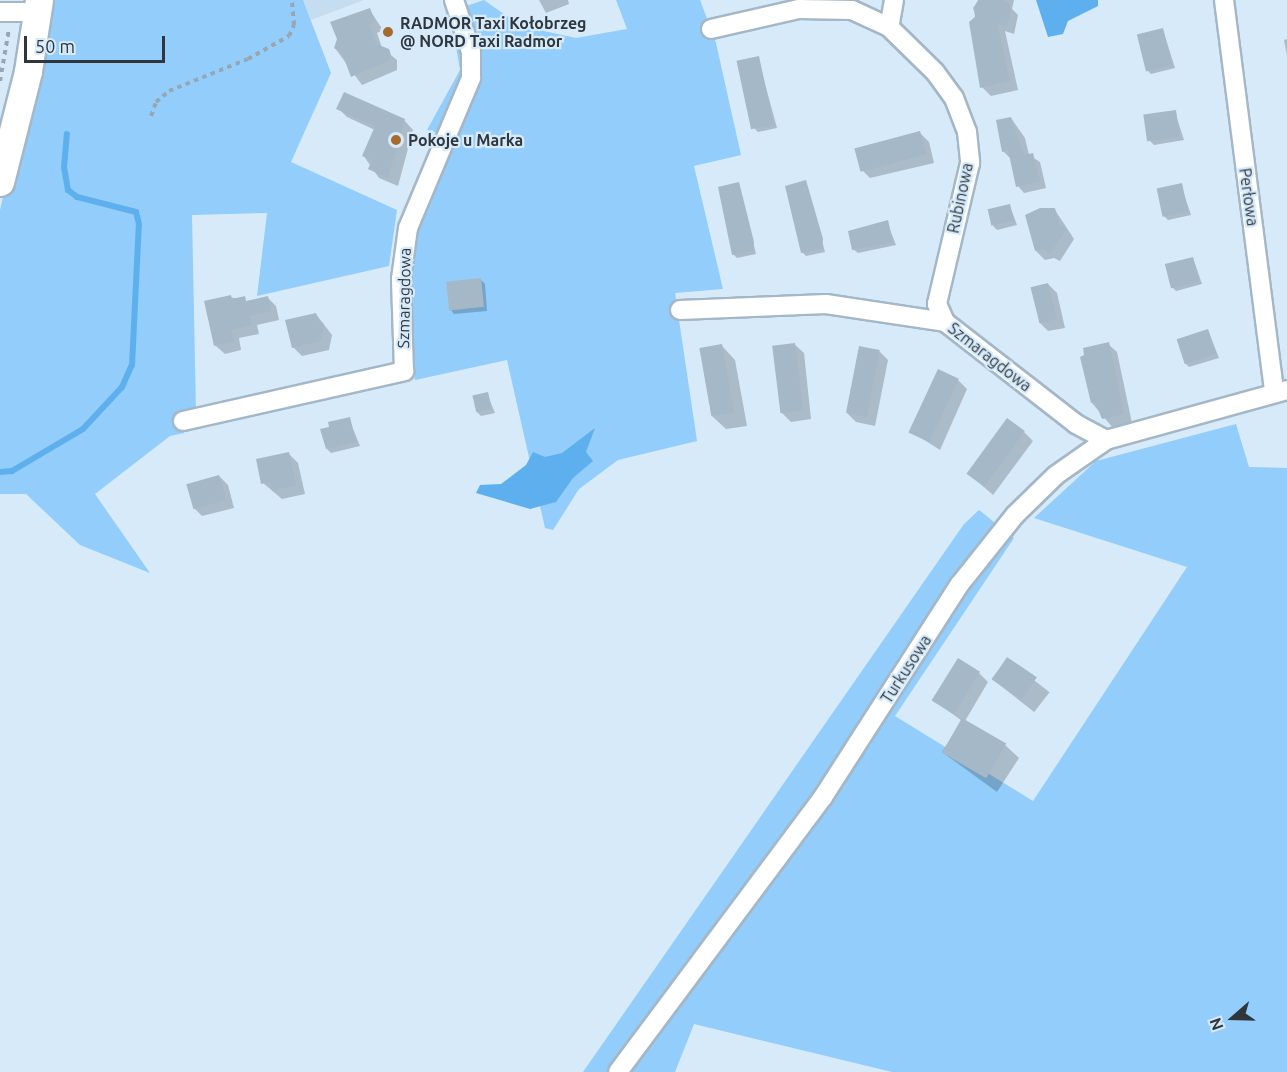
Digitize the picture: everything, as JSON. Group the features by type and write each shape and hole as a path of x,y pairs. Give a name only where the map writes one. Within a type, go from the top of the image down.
{"main road":[{"path":"0,182 24,89 22,8"}],"street":[{"path":"889,27 894,0"},
{"name":"Perłowa","path":"1224,0 1280,392"},
{"name":"Szmaragdowa","path":"183,421 404,371 401,279 408,228 471,78 471,52 457,7"},
{"name":"Rubinowa","path":"711,29 799,9 852,10 889,27 935,72 954,98 967,132 970,163 938,297 945,322"},
{"name":"Szmaragdowa","path":"680,310 826,304 879,309 945,322 1076,424 1106,440"},
{"name":"Turkusowa","path":"618,1072 823,798 992,540 1056,475 1106,440 1280,392"}],"path":[{"path":"151,116 156,102 169,91 248,59 289,36 294,25 292,0"},
{"path":"0,82 22,8"}],"shaded area":[{"path":"48,0 303,0 331,73 291,162 397,210 389,266 257,296 267,213 192,215 196,412 181,416 184,433 170,436 95,494 150,573 80,545 26,494 0,494 0,210"},
{"path":"303,0 364,0 311,20"},
{"path":"484,0 521,26 576,38 627,29 616,0 700,0 716,43 741,155 694,166 723,289 675,293 697,441 618,460 579,489 553,530 545,528 507,360 415,380 412,360 407,291 411,239 469,105 463,7"},
{"path":"1036,0 1098,0 1098,6 1068,21 1063,34 1048,37"},
{"path":"454,35 462,36 467,67 443,134 427,130 460,70"},
{"path":"1236,424 1249,467 1287,468 1287,1072 892,1072 694,1024 675,1072 583,1072 964,524 979,510 1014,538 895,716 1033,801 1187,567 1034,518 1096,461"},
{"path":"595,428 586,452 593,461 573,478 556,502 530,509 476,493 480,485 501,484 526,465 533,452 545,457 562,453"}],"building":[{"path":"979,0 1003,0 1010,4 1011,13 1006,26 997,24 1010,81 980,88 969,22 976,16 973,8"},
{"path":"370,8 375,21 369,24 376,44 389,49 391,55 389,61 351,77 342,53 334,48 337,39 330,22"},
{"path":"1163,28 1172,65 1146,71 1137,35"},
{"path":"759,56 774,124 751,129 737,61"},
{"path":"344,92 405,119 388,178 368,169 372,160 362,156 375,126 336,109"},
{"path":"1176,110 1180,137 1147,141 1143,115"},
{"path":"1011,117 1024,155 1033,153 1040,181 1016,187 1008,150 1002,152 996,120"},
{"path":"920,131 926,154 861,172 854,149"},
{"path":"806,180 823,239 822,248 801,253 785,186"},
{"path":"739,182 754,242 753,251 732,255 718,187"},
{"path":"1182,183 1188,211 1163,217 1157,188"},
{"path":"1010,204 1014,221 991,226 988,209"},
{"path":"1040,208 1055,208 1059,224 1066,229 1050,254 1044,249 1035,251 1025,215"},
{"path":"888,220 893,242 852,250 848,231"},
{"path":"1193,257 1199,281 1171,288 1165,264"},
{"path":"481,278 484,307 449,310 446,282"},
{"path":"1048,283 1057,319 1039,323 1031,287"},
{"path":"231,295 232,299 245,296 246,301 268,296 271,311 249,316 252,325 231,330 234,342 214,346 204,301"},
{"path":"316,313 319,322 324,324 321,341 292,348 285,320"},
{"path":"1208,329 1216,354 1185,364 1177,339"},
{"path":"1109,342 1124,414 1102,419 1095,402 1091,403 1080,357 1084,355 1083,348"},
{"path":"795,343 803,410 780,413 772,346"},
{"path":"722,344 734,412 711,416 699,348"},
{"path":"859,346 880,350 867,417 846,413"},
{"path":"938,369 959,379 929,442 908,432"},
{"path":"488,392 492,409 476,412 472,396"},
{"path":"350,417 356,442 326,449 320,429 329,427 328,422"},
{"path":"1007,418 1025,431 984,487 966,474"},
{"path":"289,452 296,485 272,491 270,482 261,484 256,459"},
{"path":"219,475 226,500 193,509 186,484"},
{"path":"1007,657 1037,677 1022,700 992,679"},
{"path":"958,658 980,672 954,714 932,700"},
{"path":"962,718 1006,744 986,778 942,753"}],"waterway":[{"path":"0,472 12,471 83,429 122,387 132,365 139,224 136,212 77,197 68,190 64,167 67,134"}],"place":[{"name":"RADMOR Taxi Kołobrzeg @ NORD Taxi Radmor","path":"388,32"},
{"name":"Pokoje u Marka","path":"396,140"}]}
